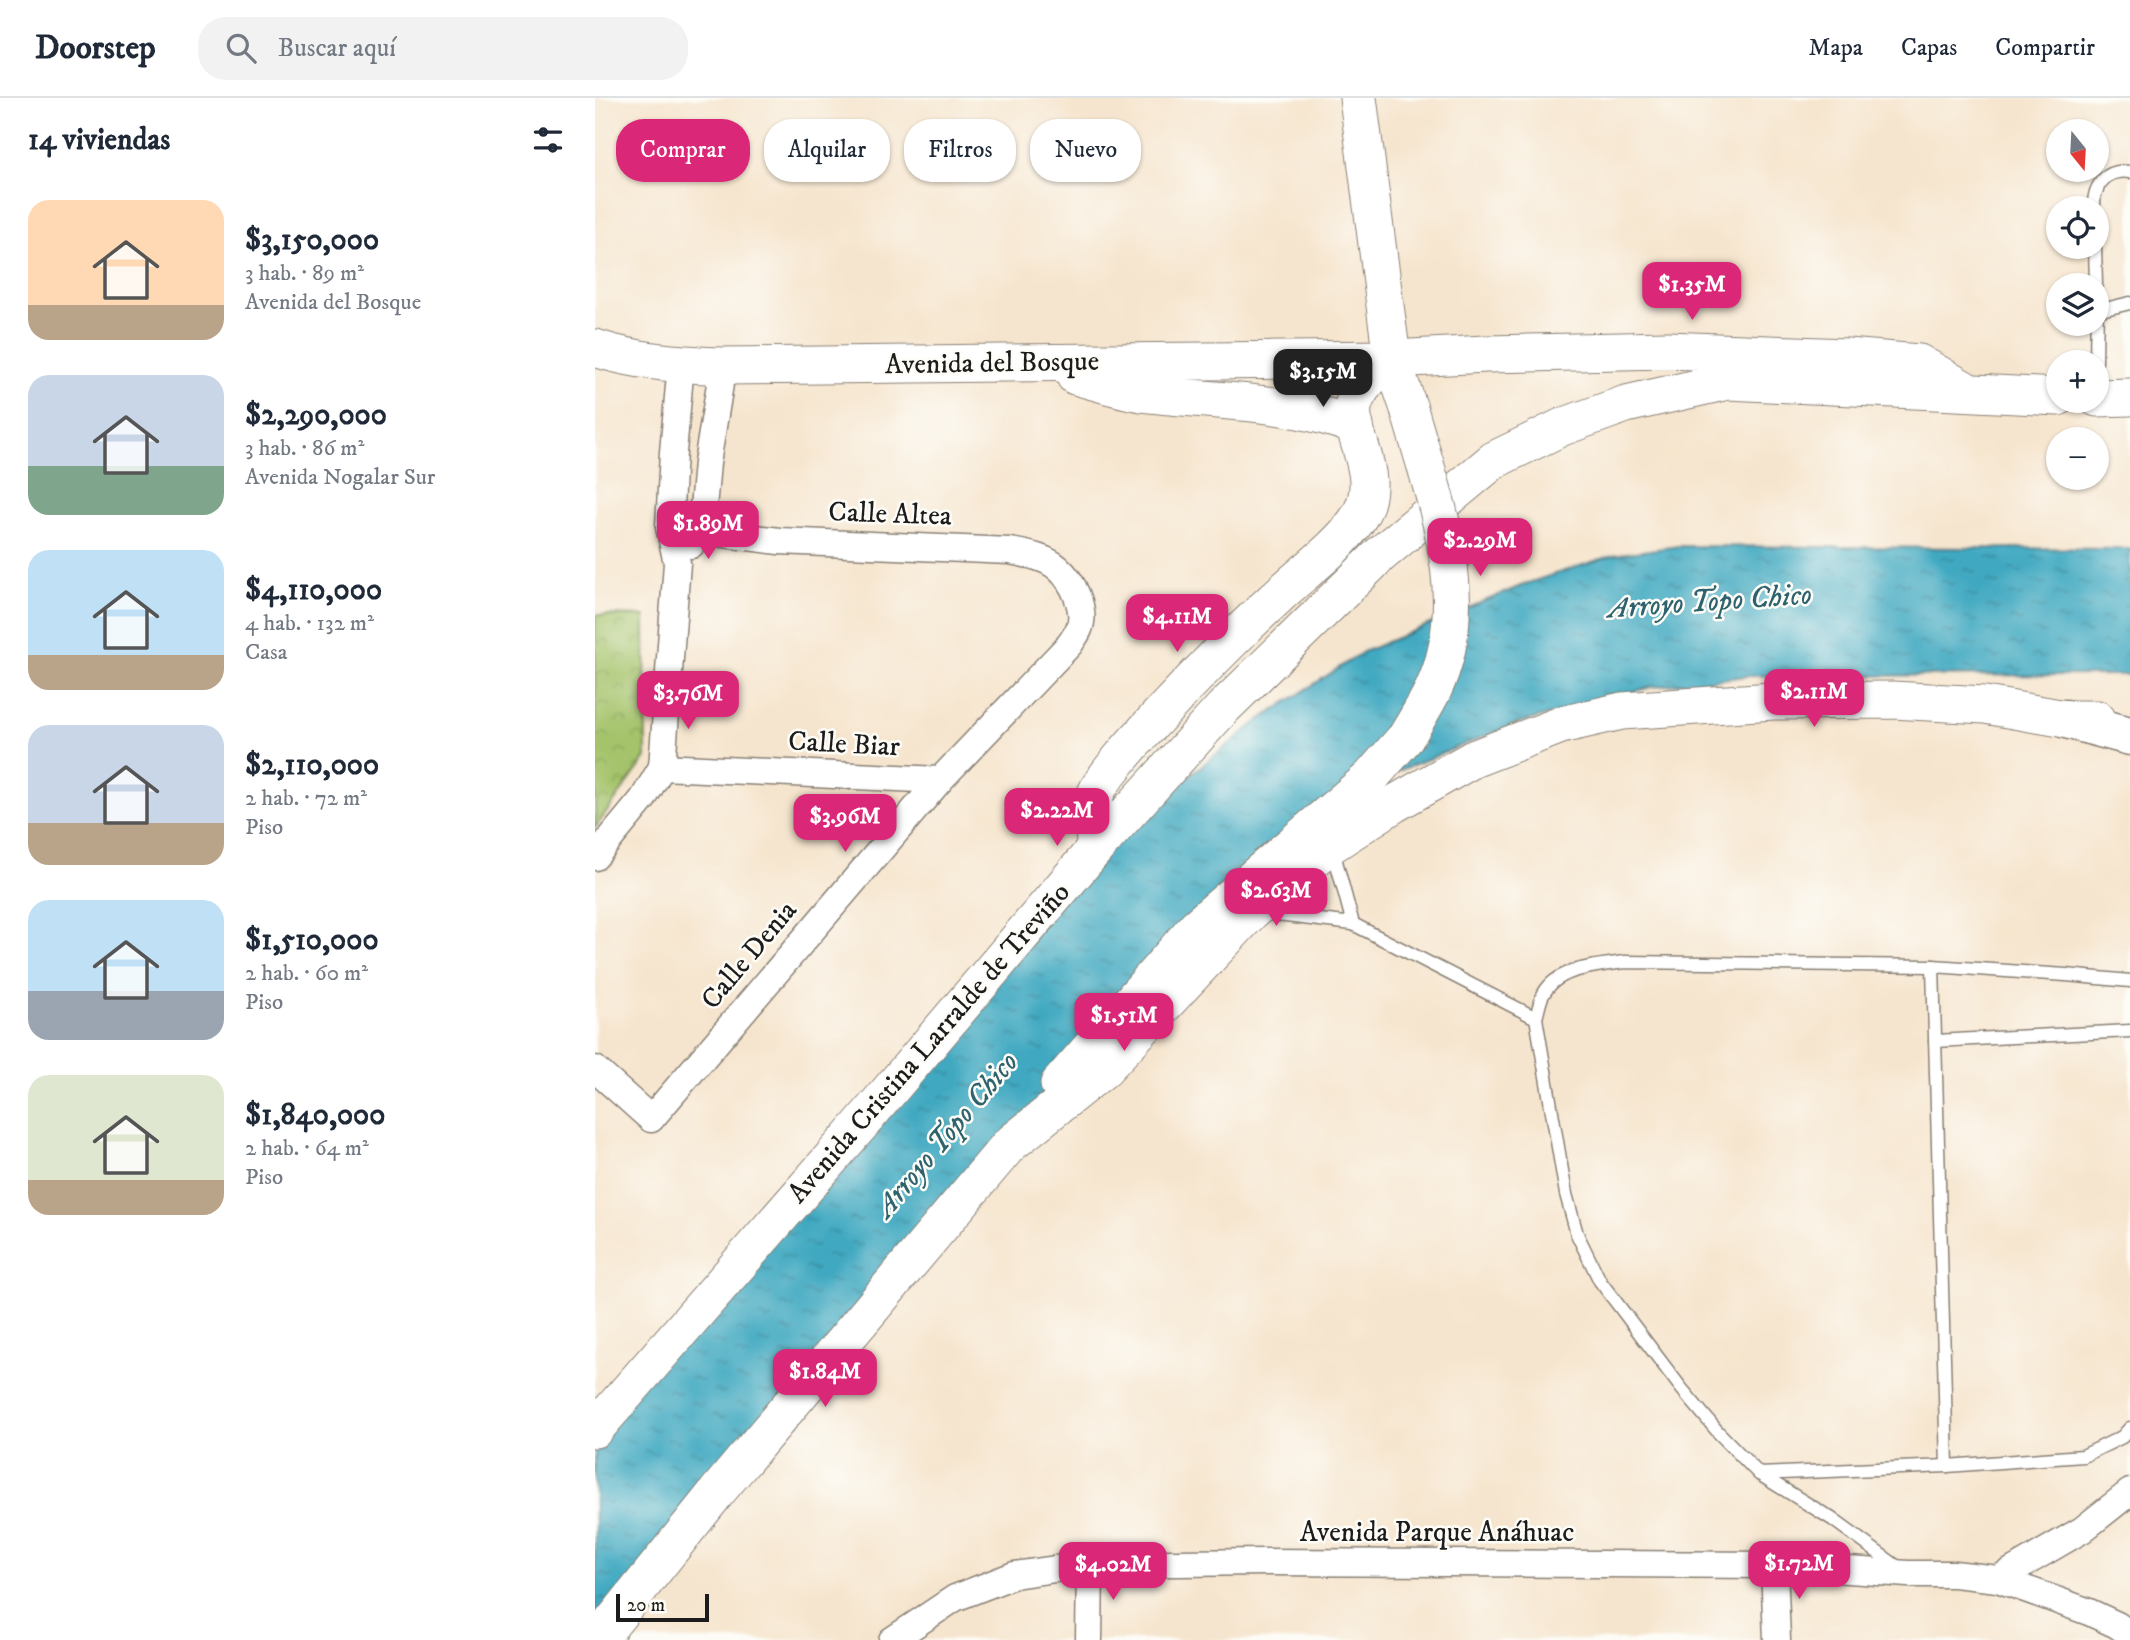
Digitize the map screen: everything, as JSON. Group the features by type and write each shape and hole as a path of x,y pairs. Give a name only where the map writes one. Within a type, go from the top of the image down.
{"highway":[{"path":"2066,719 2130,736"}],"main road":[{"path":"597,1640 716,1493 1084,1054 1197,926 1370,778 1406,737 1434,689 1447,648 1451,570 1444,533 1392,359 1358,98"},
{"name":"Avenida del Bosque","path":"604,354 681,364 723,366 1392,359 1667,350 1847,356 1919,363 1971,393"},
{"path":"1095,849 1095,794 1125,751 1223,647 1339,540 1358,519 1367,499 1368,478 1352,414 1355,400 1369,378 1392,359"},
{"path":"1020,363 1145,393 1263,403 1333,417 1355,425"},
{"name":"Avenida Cristina Larralde de Treviño","path":"595,1429 862,1123 1095,849 1223,708 1381,554 1494,460 1562,426 1626,404 1728,381 2046,396"},
{"path":"2109,398 2130,397"},
{"path":"1009,1145 1104,1069 1251,912 1331,845 1394,804 1473,759 1562,725 1622,711 1773,701 1892,700 1985,705 2066,719 2130,719"}],"street":[{"path":"595,857 643,799 662,767 677,563 669,527 681,364"},
{"path":"677,563 701,531 707,463 723,366"},
{"name":"Calle Altea","path":"669,527 779,541 1010,551 1035,556 1058,567 1072,586 1081,609"},
{"name":"Calle Denia","path":"595,1069 651,1119 940,780 1070,644 1080,628 1081,609"},
{"name":"Calle Biar","path":"662,767 940,780"},
{"path":"1998,1579 2082,1530 2130,1492"},
{"name":"Avenida Parque Anáhuac","path":"892,1640 955,1598 1014,1575 1090,1564 1292,1562 1774,1565 1908,1574 1954,1574 1998,1579 2126,1626"},
{"path":"1089,1640 1090,1564"},
{"path":"1774,1565 1777,1640"}],"lane":[{"path":"2096,196 2103,177 2114,172 2130,172"},
{"path":"2109,308 2130,303"},
{"path":"1331,845 1353,924"},
{"path":"1251,912 1353,924 1536,1018"},
{"path":"1908,1574 1832,1520 1759,1474 1681,1388 1600,1281 1577,1234 1566,1194 1536,1018 1543,995 1557,979 1580,969 1625,961 1933,967 2130,981"},
{"path":"1933,967 1947,1466"},
{"path":"1935,1041 2130,1031"},
{"path":"1759,1474 1947,1466 2084,1456 2122,1437 2130,1428"}],"green space":[{"path":"595,615 645,616 646,758 595,828"}],"water":[{"name":"Arroyo Topo Chico","path":"1679,546 2130,549 2130,675 1747,676 1651,687 1516,724 1323,801 595,1640 595,1429 1095,849 1261,719 1363,652 1528,583 1613,555"}]}
